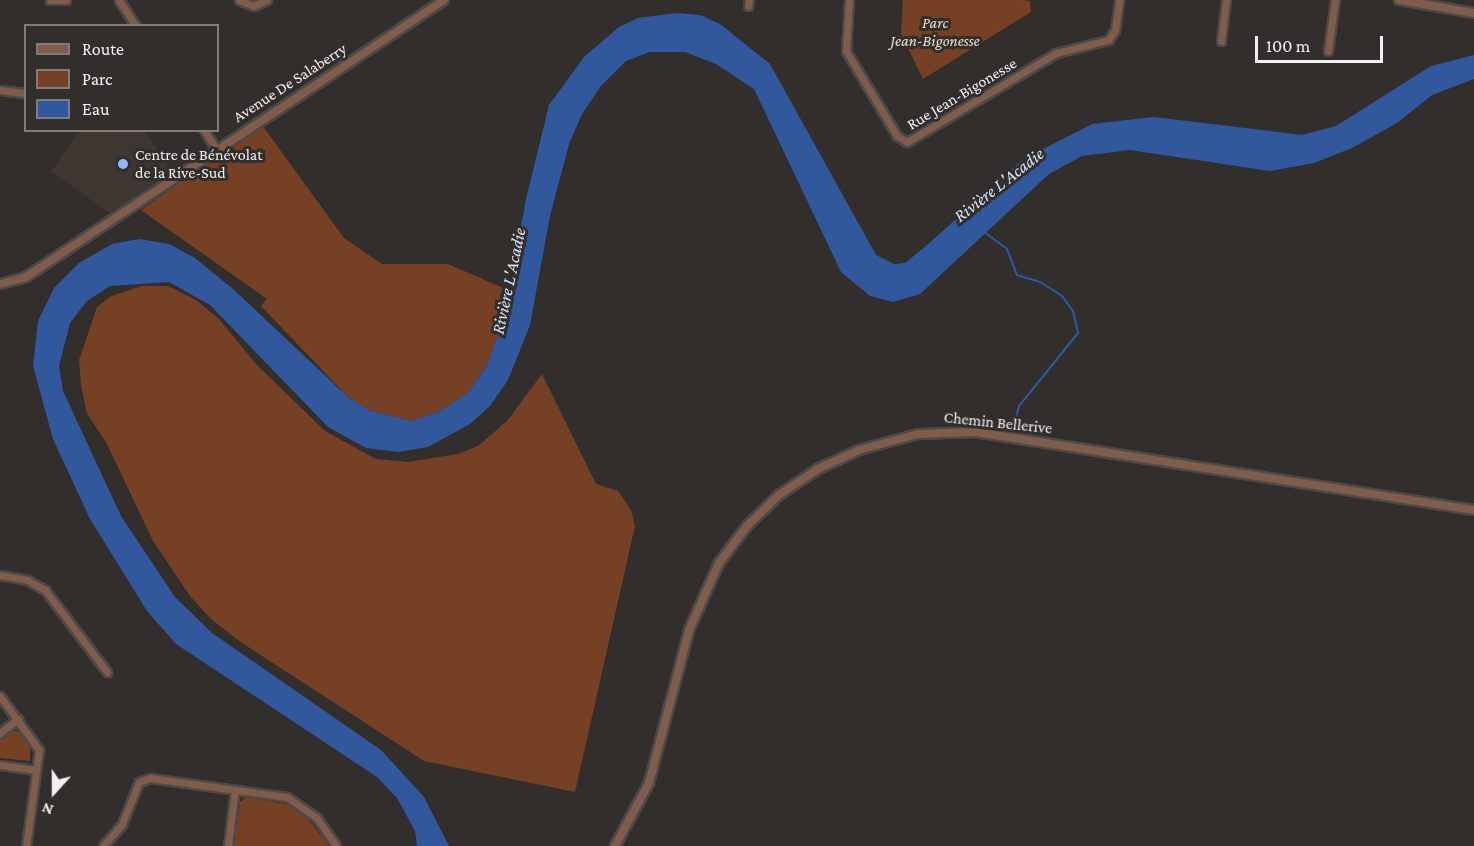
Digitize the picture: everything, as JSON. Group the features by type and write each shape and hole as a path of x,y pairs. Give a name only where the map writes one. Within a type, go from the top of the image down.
{"street":[{"path":"50,0 66,0"},
{"path":"119,0 135,24"},
{"path":"239,0 253,6 267,0"},
{"name":"Avenue De Salaberry","path":"0,284 26,277 444,0"},
{"name":"Rue Jean-Bigonesse","path":"849,0 846,51 895,134 905,142 1059,51 1108,40 1115,30 1119,0"},
{"path":"1221,41 1226,0"},
{"path":"1328,51 1335,0"},
{"path":"1400,0 1474,13"},
{"path":"0,90 24,93"},
{"path":"205,132 217,150"},
{"name":"Chemin Bellerive","path":"615,846 649,783 689,630 719,563 747,526 779,495 818,469 859,450 918,434 975,432 1474,510"},
{"path":"0,574 27,580 45,590 107,672"},
{"path":"0,696 38,747 26,846"},
{"path":"0,733 18,719"},
{"path":"0,765 36,770"},
{"path":"102,846 122,824 135,789 141,780 150,778 235,789 297,802 322,824 336,846"},
{"path":"228,846 235,789"}],"shaded area":[{"path":"78,132 145,132 172,172 110,213 51,172"}],"green space":[{"name":"Parc Jean-Bigonesse","path":"903,0 1021,0 1030,1 1031,12 923,79 901,34"},
{"path":"262,125 344,238 382,264 448,264 508,290 503,328 487,365 467,394 440,411 411,421 369,410 348,397 261,306 267,299 141,210"},
{"path":"142,286 168,286 196,300 219,319 257,365 325,431 376,459 408,462 458,454 478,446 507,421 542,374 596,484 618,491 631,510 635,526 575,792 424,761 239,641 211,619 190,596 153,541 106,442 87,414 81,385 79,360 97,307 111,296"},
{"path":"11,731 19,731 30,744 30,761 0,758 0,739"},
{"path":"246,797 290,805 308,819 329,846 234,846 240,802"}],"water":[{"name":"Rivière L'Acadie","path":"676,13 700,15 720,24 770,64 876,255 894,264 905,263 1022,160 1092,124 1154,117 1302,135 1336,126 1431,66 1474,55 1474,79 1432,95 1397,123 1352,148 1314,163 1270,171 1130,150 1082,156 1049,174 920,294 893,302 870,296 841,272 754,89 716,64 685,52 650,52 626,61 601,86 582,114 569,144 550,216 530,325 508,380 490,406 470,424 428,447 398,452 366,448 328,427 210,305 169,282 110,286 87,301 70,323 59,366 63,391 121,516 175,597 212,633 381,750 424,797 449,846 417,846 415,831 397,798 377,777 176,644 147,611 90,519 53,439 33,366 38,321 54,288 79,263 112,244 139,239 169,244 195,258 233,289 348,397 369,410 411,421 440,411 467,394 487,365 503,324 526,199 549,105 584,57 619,27 638,18"}],"waterway":[{"path":"984,232 1007,249 1017,275 1040,282 1062,296 1073,311 1078,333 1019,406 1013,430"}],"place":[{"name":"Centre de Bénévolat de la Rive-Sud","path":"123,164"}]}
